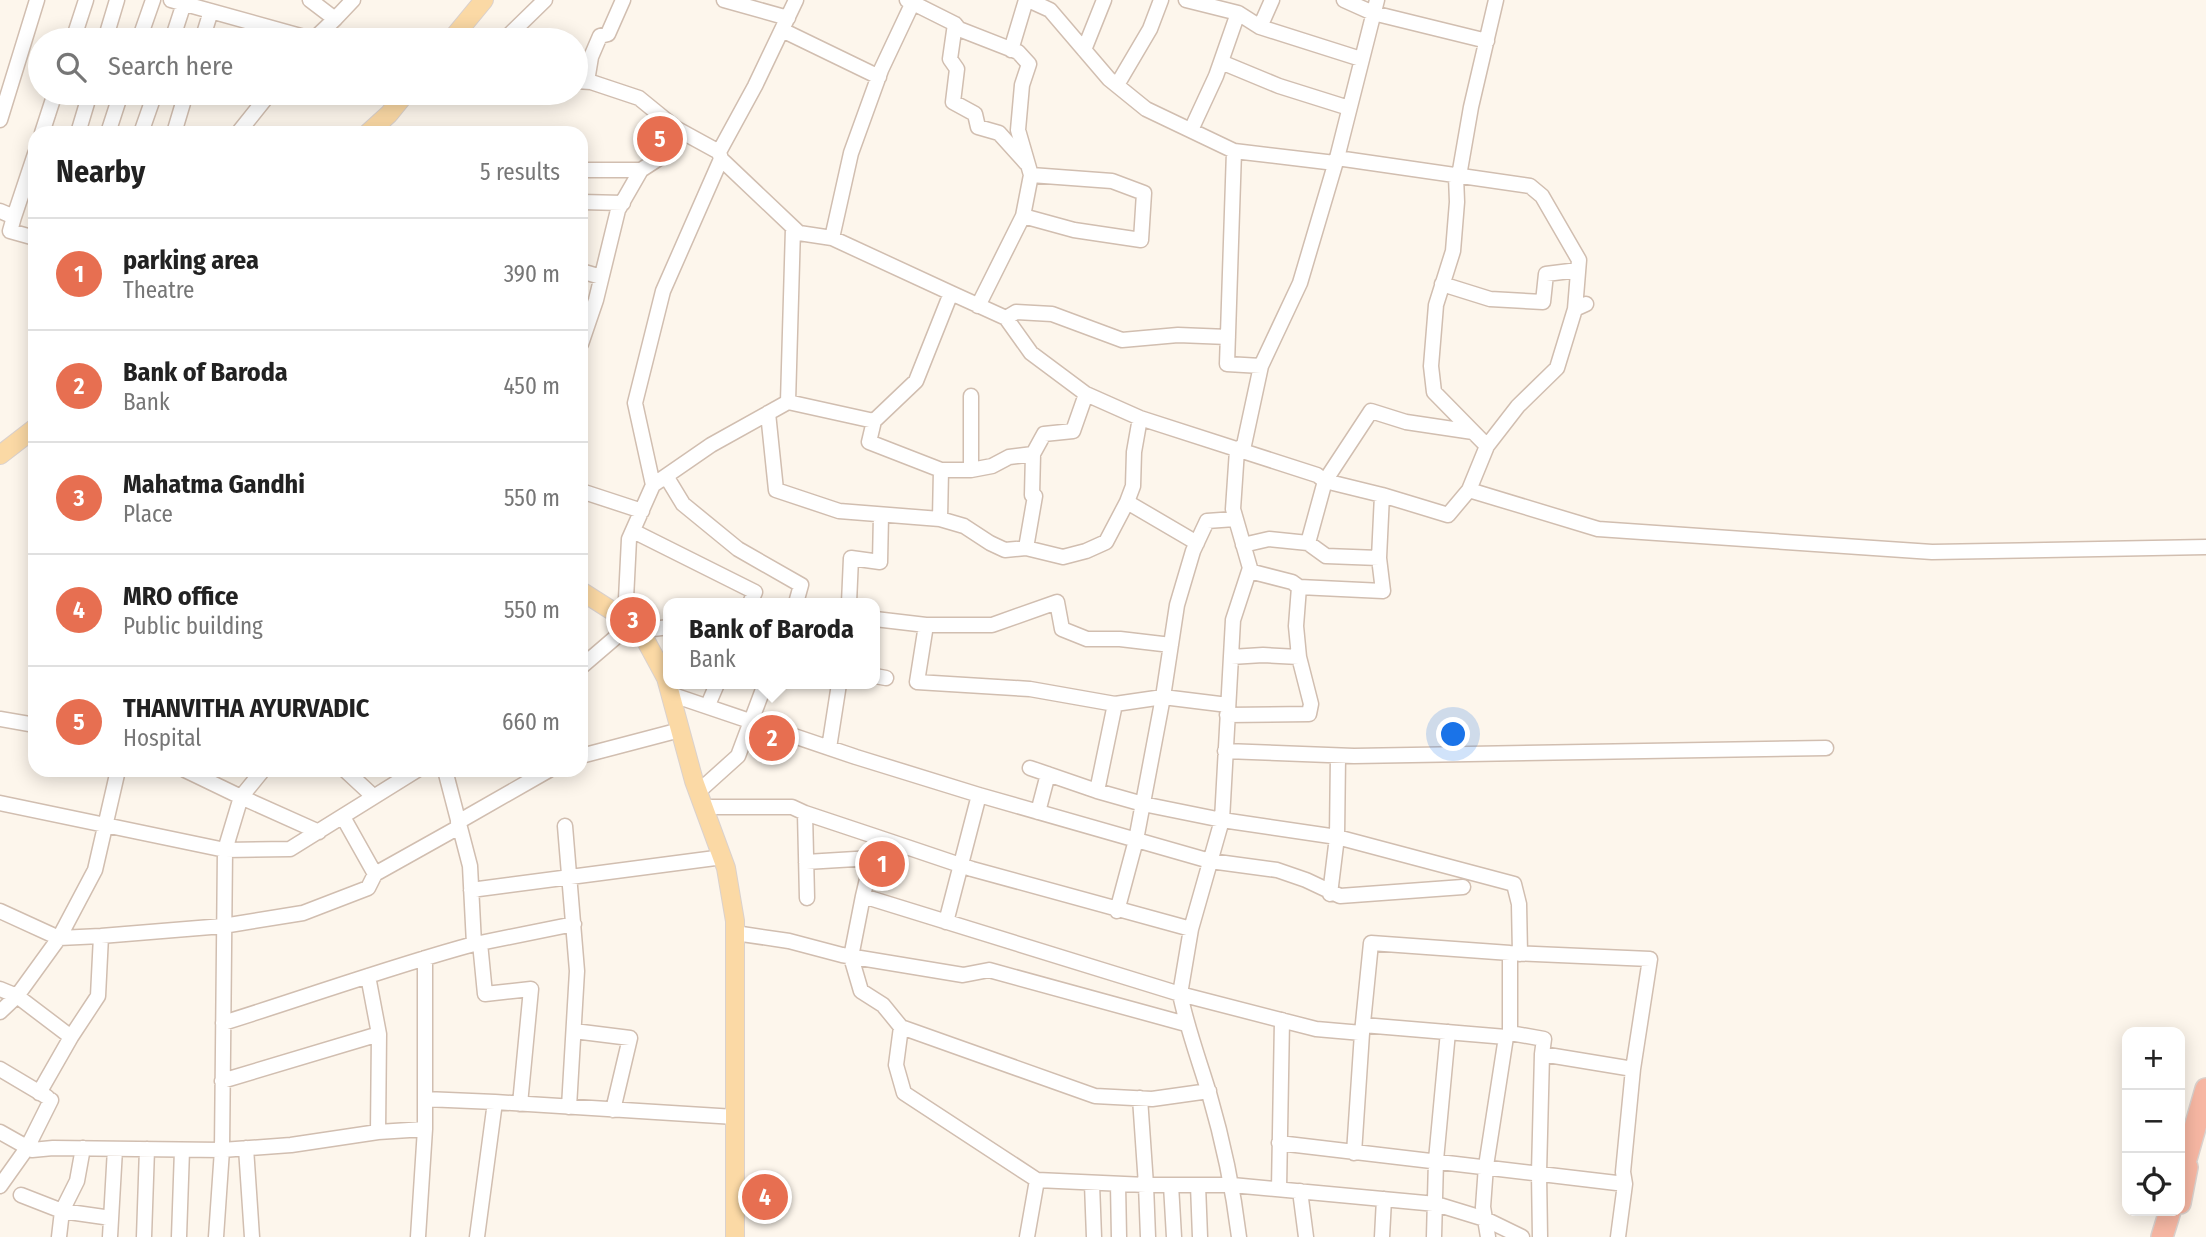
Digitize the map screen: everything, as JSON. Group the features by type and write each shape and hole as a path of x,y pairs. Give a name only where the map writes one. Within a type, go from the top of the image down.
{"highway":[{"path":"2185,1163 2206,1089"},
{"path":"2185,1179 2196,1127"},
{"path":"2162,1237 2168,1216"},
{"path":"2172,1237 2177,1216"}],"main road":[{"path":"461,28 484,0"},
{"path":"375,126 396,105"},
{"path":"0,455 28,433"},
{"path":"588,596 631,625 646,641 663,672"},
{"path":"669,689 701,800 723,857 731,894 735,933 735,1237"}],"street":[{"path":"28,28 37,0"},
{"path":"77,28 86,0"},
{"path":"109,28 117,0"},
{"path":"143,28 153,0"},
{"path":"310,0 335,19"},
{"path":"326,28 353,0"},
{"path":"516,28 545,0"},
{"path":"588,64 600,36 608,34 623,0"},
{"path":"724,0 785,24 879,77"},
{"path":"653,485 635,403 663,291 720,156 796,0"},
{"path":"588,83 639,98 677,130 720,156 799,233 832,238 1006,318 1031,354 1086,394 1140,418 1317,475 1325,481 1448,515 1469,490 1487,446 1518,407 1557,368 1580,306 1579,260 1542,196 1530,186 1336,160 1234,151 1146,109 1116,85 1050,10 1027,0 1011,50"},
{"path":"1084,50 1104,0"},
{"path":"1116,85 1150,29 1161,0"},
{"path":"1186,0 1238,13 1260,27 1361,59"},
{"path":"1260,27 1272,0"},
{"path":"1344,0 1375,6 1488,41"},
{"path":"1487,446 1434,392 1432,354 1436,305 1453,251 1457,176 1496,0"},
{"path":"174,28 180,1 271,28"},
{"path":"832,238 851,153 911,1 955,24 959,29 1017,52 1030,64 1022,85 1018,130 1031,171 1023,216 978,306"},
{"path":"1237,450 1244,445 1261,366 1300,283 1336,160 1375,6"},
{"path":"206,28 211,11"},
{"path":"1191,130 1221,62 1238,13"},
{"path":"955,24 950,59 957,69 953,102 975,114 978,127 999,134 1031,171 1112,181 1144,193 1141,240 1074,230 1023,216"},
{"path":"0,120 28,29"},
{"path":"1221,62 1279,86 1349,108"},
{"path":"44,126 51,105"},
{"path":"80,126 86,105"},
{"path":"110,126 117,105"},
{"path":"143,126 151,105"},
{"path":"176,126 182,105"},
{"path":"244,126 261,105"},
{"path":"588,323 618,210 641,170 661,157 677,130"},
{"path":"1234,151 1227,364 1261,366"},
{"path":"28,169 7,214 10,231 28,236"},
{"path":"588,170 641,170"},
{"path":"588,202 623,203"},
{"path":"788,402 793,228"},
{"path":"1442,284 1490,299 1543,302 1546,274 1578,270"},
{"path":"588,273 601,277"},
{"path":"951,293 916,381 874,421 869,442 941,470 971,470 992,466 1009,457 1033,454"},
{"path":"1006,318 1016,312 1052,314 1122,340 1178,335 1228,337"},
{"path":"1026,548 1035,496 1032,495 1033,454 1045,434 1073,431 1086,394"},
{"path":"971,396 971,470"},
{"path":"631,625 629,539 653,485 711,444 788,402 874,421"},
{"path":"1308,543 1325,481 1371,411 1406,422 1473,432"},
{"path":"768,413 776,490 839,511 940,519 964,526 1004,550 1026,548 1063,557 1087,551 1106,542 1133,486 1134,452 1140,418"},
{"path":"1237,450 1233,509 1250,568 1233,620 1222,820 1191,929 1180,994 1186,1024 1209,1091 1232,1185 1239,1237"},
{"path":"940,519 941,470"},
{"path":"666,476 683,504 738,549 801,585 797,598"},
{"path":"1469,490 1598,529 1932,552 2206,547"},
{"path":"588,493 642,511"},
{"path":"1249,571 1292,582 1299,587 1383,591 1378,558 1382,495"},
{"path":"1127,502 1197,543"},
{"path":"849,598 851,558 880,562 881,515"},
{"path":"1118,911 1143,804 1177,605 1207,520 1235,519"},
{"path":"633,531 755,592 752,598"},
{"path":"1243,545 1269,539 1308,543 1326,556 1378,558"},
{"path":"926,625 917,682 1030,690 1115,704 1163,697 1227,710 1309,714 1311,704 1299,657 1296,626 1299,587"},
{"path":"880,620 926,625 992,625 1057,602 1062,629 1087,639 1120,639 1171,645"},
{"path":"588,661 631,625 663,627"},
{"path":"1231,657 1299,657"},
{"path":"708,705 716,689"},
{"path":"701,800 738,756 763,689"},
{"path":"829,748 838,689"},
{"path":"670,694 979,795 1210,861 1276,870 1306,880 1331,894 1340,896 1463,887"},
{"path":"1097,791 1115,704"},
{"path":"0,719 28,724"},
{"path":"588,753 680,730"},
{"path":"1225,751 1338,756 1826,748"},
{"path":"1331,894 1337,837 1338,756"},
{"path":"1030,768 1143,804 1222,820 1337,837 1514,884 1519,904 1508,1035 1486,1166 1483,1207 1488,1237"},
{"path":"1038,811 1048,774"},
{"path":"0,1012 17,996 59,938 95,870 116,777"},
{"path":"200,777 319,832"},
{"path":"216,1237 222,1150 225,850 241,797 257,777"},
{"path":"353,777 373,796"},
{"path":"0,803 225,850 290,849 404,777"},
{"path":"447,777 470,866 485,995 531,989 520,1104"},
{"path":"0,911 59,938 223,926 303,913 368,888 375,874 537,777"},
{"path":"946,922 979,795"},
{"path":"701,800 792,807 961,865 1118,911 1191,929"},
{"path":"805,813 807,898"},
{"path":"343,817 375,874"},
{"path":"565,826 577,971 569,1107"},
{"path":"877,837 851,957 860,991 883,1005 901,1027 1095,1096 1152,1099 1209,1091"},
{"path":"471,890 723,857"},
{"path":"806,862 872,858"},
{"path":"863,896 1180,994 1316,1029 1448,1032 1544,1039 1539,1173 1540,1237"},
{"path":"223,1023 425,958 574,924"},
{"path":"735,933 789,941 851,957 962,975 989,970 1186,1024"},
{"path":"0,1186 27,1147 49,1099 71,1037 98,996 101,936"},
{"path":"1354,1153 1371,943 1650,959 1633,1069 1623,1172 1625,1184 1618,1237"},
{"path":"418,1237 425,1129 425,958"},
{"path":"368,976 379,1034 378,1132"},
{"path":"0,989 17,996 71,1037"},
{"path":"1279,1189 1282,1020"},
{"path":"901,1027 896,1065 904,1093 1037,1180 1092,1184 1232,1185 1436,1204 1485,1219 1522,1237"},
{"path":"574,1031 630,1038 613,1110"},
{"path":"1434,1237 1436,1160 1448,1032"},
{"path":"222,1081 379,1034"},
{"path":"1542,1054 1633,1069"},
{"path":"0,1069 49,1099"},
{"path":"425,1098 735,1117"},
{"path":"1140,1098 1148,1237"},
{"path":"477,1237 495,1102"},
{"path":"0,1132 32,1150 222,1150 291,1145 378,1132 425,1129"},
{"path":"1279,1143 1625,1184"},
{"path":"60,1237 62,1211 77,1181 83,1148"},
{"path":"246,1148 252,1237"},
{"path":"110,1237 115,1149"},
{"path":"144,1237 147,1149"},
{"path":"179,1237 182,1150"},
{"path":"1027,1237 1037,1180"},
{"path":"1092,1184 1094,1237"},
{"path":"1118,1184 1119,1237"},
{"path":"1171,1185 1174,1237"},
{"path":"1198,1185 1200,1237"},
{"path":"1300,1191 1306,1237"},
{"path":"21,1195 62,1211 111,1219"},
{"path":"1382,1237 1384,1199"}],"place":[{"name":"THANVITHA AYURVADIC","path":"660,139"},
{"name":"Mahatma Gandhi","path":"633,620"},
{"name":"Bank of Baroda","path":"772,738"},
{"name":"parking area","path":"882,864"},
{"name":"MRO office","path":"765,1197"}]}
